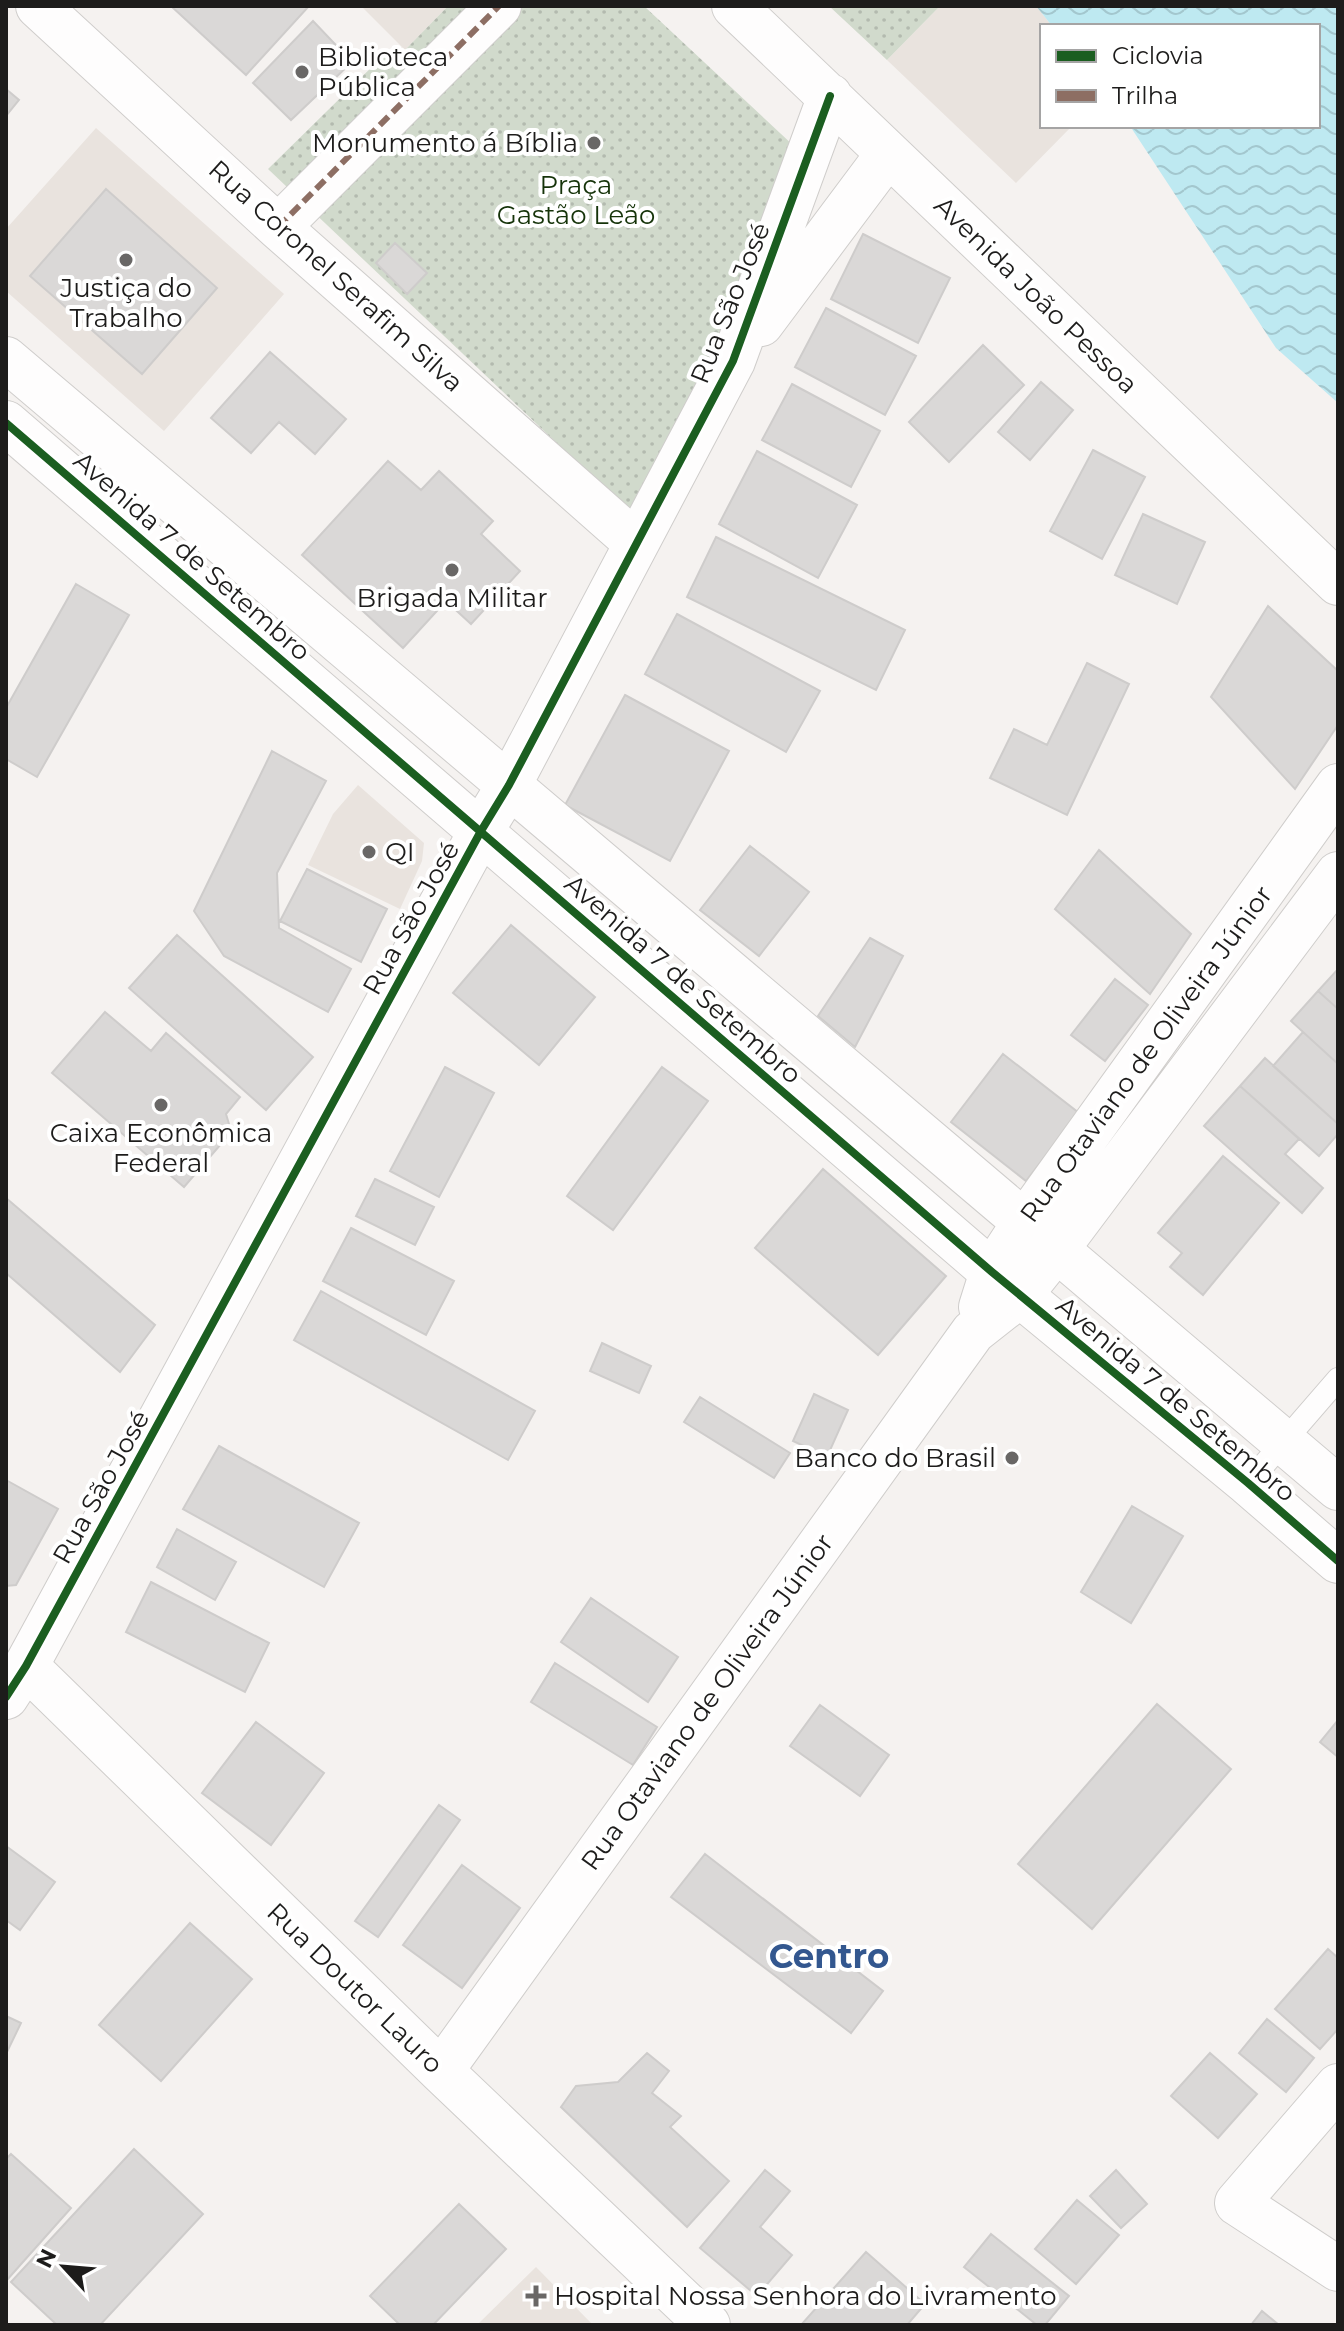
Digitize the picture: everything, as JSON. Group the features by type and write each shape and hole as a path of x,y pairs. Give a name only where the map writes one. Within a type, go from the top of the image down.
{"street":[{"name":"Rua Coronel Serafim Silva","path":"38,6 278,227 636,543"},
{"path":"278,227 499,6"},
{"name":"Avenida João Pessoa","path":"734,6 1338,583"},
{"name":"Rua São José","path":"13,1670 509,785 733,361 830,96"},
{"name":"Rua São José","path":"733,361 888,154"},
{"name":"Avenida 7 de Setembro","path":"6,359 1338,1488"},
{"name":"Avenida 7 de Setembro","path":"6,423 1006,1283 1338,1561"},
{"name":"Rua Otaviano de Oliveira Júnior","path":"1040,1237 1162,1031 1338,786"},
{"path":"1280,867 1328,887"},
{"name":"Rua Otaviano de Oliveira Júnior","path":"441,2071 1040,1237 1199,1059 1328,887"},
{"path":"758,1070 793,1027"},
{"path":"1162,1031 1199,1059"},
{"name":"Rua Doutor Lauro","path":"13,1670 708,2325"},
{"path":"1338,2086 1237,2203 1338,2269"}],"lane":[{"path":"1248,1483 1338,1379"}],"shaded area":[{"path":"361,6 448,6 405,50"},
{"path":"940,6 1036,6 1050,24 1040,24 1040,128 1070,128 1016,183 887,60"},
{"name":"Justiça do Trabalho","path":"96,128 284,294 164,431 6,291 6,229"},
{"name":"QI","path":"358,785 424,843 422,861 400,909 308,865 333,814"},
{"name":"Hospital Nossa Senhora do Livramento","path":"536,2267 593,2325 477,2325"}],"green space":[{"name":"Praça Gastão Leão","path":"448,6 644,6 795,147 725,345 638,520 268,169 383,56 405,50"},
{"path":"829,6 940,6 887,60"}],"water":[{"path":"1036,6 1338,6 1338,403 1276,348 1131,128 1320,128 1320,24 1050,24"}],"building":[{"path":"171,6 246,7 309,6 246,75"},
{"name":"Biblioteca Pública","path":"313,21 352,62 291,120 253,83"},
{"path":"6,89 19,100 6,116"},
{"path":"106,189 217,288 142,374 30,276"},
{"path":"863,234 950,278 918,343 831,299"},
{"path":"395,243 427,273 407,294 376,263"},
{"path":"826,308 916,356 885,415 795,367"},
{"path":"983,345 1024,385 949,462 909,422"},
{"path":"270,352 346,419 315,454 279,422 251,453 211,418"},
{"path":"1041,382 1073,410 1030,460 998,432"},
{"path":"792,384 880,431 851,487 762,440"},
{"path":"1093,450 1145,477 1102,559 1050,531"},
{"path":"757,451 857,505 818,578 719,524"},
{"path":"388,461 421,490 439,471 493,521 481,534 520,571 471,624 446,601 403,648 302,555"},
{"path":"1143,514 1205,542 1177,604 1115,575"},
{"path":"716,537 905,630 876,690 687,597"},
{"path":"76,584 129,615 37,777 6,759 6,708"},
{"path":"1268,606 1338,671 1338,725 1295,789 1211,697"},
{"path":"677,614 820,691 786,752 645,674"},
{"path":"1087,663 1129,684 1067,815 990,778 1014,729 1047,745"},
{"path":"625,695 729,751 670,861 565,805"},
{"path":"272,751 326,781 277,873 279,928 351,969 328,1012 224,956 194,911"},
{"path":"750,846 809,892 759,956 700,910"},
{"path":"1099,850 1191,934 1150,994 1055,909"},
{"path":"307,869 387,909 361,962 280,921"},
{"path":"511,925 595,997 539,1065 453,993"},
{"path":"177,935 313,1057 266,1110 129,988"},
{"path":"870,938 903,956 855,1047 818,1016"},
{"path":"1338,969 1338,1009 1318,991"},
{"path":"1115,979 1148,1005 1105,1061 1071,1035"},
{"path":"1318,991 1338,1009 1338,1064 1291,1021"},
{"name":"Caixa Econômica Federal","path":"105,1012 151,1051 166,1033 240,1097 226,1114 229,1124 227,1137 184,1187 52,1073"},
{"path":"1303,1032 1338,1064 1338,1124 1273,1066"},
{"path":"1003,1054 1079,1113 1026,1181 951,1122"},
{"path":"1265,1058 1338,1124 1338,1134 1319,1156 1240,1086"},
{"path":"445,1067 494,1093 439,1197 390,1171"},
{"path":"662,1067 708,1101 613,1230 567,1196"},
{"path":"1240,1086 1299,1139 1285,1154 1323,1188 1302,1213 1204,1126"},
{"path":"1223,1156 1279,1203 1203,1295 1170,1267 1182,1253 1158,1233"},
{"path":"823,1169 946,1276 878,1355 755,1248"},
{"path":"375,1179 434,1207 415,1245 356,1216"},
{"path":"6,1198 155,1325 120,1372 6,1273"},
{"path":"351,1228 454,1281 426,1335 323,1281"},
{"path":"321,1291 535,1411 508,1460 294,1340"},
{"path":"602,1343 651,1366 639,1393 590,1371"},
{"path":"814,1394 848,1410 827,1457 793,1441"},
{"path":"700,1397 790,1453 774,1478 684,1422"},
{"path":"219,1446 359,1523 324,1587 183,1509"},
{"path":"6,1480 58,1509 16,1585 6,1586"},
{"path":"1132,1506 1183,1536 1131,1623 1081,1592"},
{"path":"177,1529 236,1562 215,1600 157,1567"},
{"path":"151,1582 269,1643 245,1692 126,1632"},
{"path":"591,1598 678,1657 648,1702 561,1642"},
{"path":"555,1663 657,1727 633,1765 531,1702"},
{"path":"1157,1704 1231,1769 1092,1929 1018,1864"},
{"path":"820,1705 889,1755 860,1796 790,1746"},
{"path":"1338,1720 1338,1757 1320,1742"},
{"path":"256,1722 324,1773 271,1845 202,1793"},
{"path":"439,1805 460,1820 378,1937 355,1921"},
{"path":"6,1846 55,1882 20,1930 6,1920"},
{"path":"705,1854 883,1991 851,2033 671,1897"},
{"path":"462,1865 520,1908 462,1988 403,1945"},
{"path":"190,1923 252,1979 161,2081 99,2025"},
{"path":"1328,1949 1338,1958 1338,2029 1320,2049 1275,2009"},
{"path":"6,2016 21,2023 6,2054"},
{"path":"1267,2019 1314,2058 1286,2092 1239,2053"},
{"path":"647,2053 669,2071 652,2093 681,2116 670,2127 729,2181 687,2227 561,2107 576,2086 618,2082"},
{"path":"1210,2053 1257,2094 1218,2138 1171,2096"},
{"path":"134,2149 203,2214 100,2325 57,2325 11,2282"},
{"path":"11,2154 71,2208 6,2281 6,2159"},
{"path":"765,2170 790,2191 760,2227 792,2255 757,2296 700,2248"},
{"path":"1116,2170 1147,2204 1121,2228 1090,2196"},
{"path":"1077,2200 1119,2235 1076,2284 1035,2249"},
{"path":"459,2204 506,2249 433,2325 400,2325 370,2296"},
{"path":"991,2234 1069,2296 1045,2325 1037,2325 964,2267"},
{"path":"866,2252 925,2304 907,2325 801,2325"},
{"path":"1262,2311 1279,2325 1251,2325"}],"marked path":[{"path":"278,227 499,6"}],"cycle path":[{"path":"6,1697 26,1666 481,831 509,785 733,361 830,96"},
{"path":"6,423 992,1272 1338,1561"}],"place":[{"name":"Biblioteca Pública","path":"302,72"},
{"name":"Monumento á Bíblia","path":"594,143"},
{"name":"Justiça do Trabalho","path":"126,260"},
{"name":"Brigada Militar","path":"452,570"},
{"name":"QI","path":"369,852"},
{"name":"Caixa Econômica Federal","path":"161,1105"},
{"name":"Banco do Brasil","path":"1012,1458"},
{"name":"Hospital Nossa Senhora do Livramento","path":"536,2296"}],"district":[{"name":"Centro","path":"829,1956"}]}
